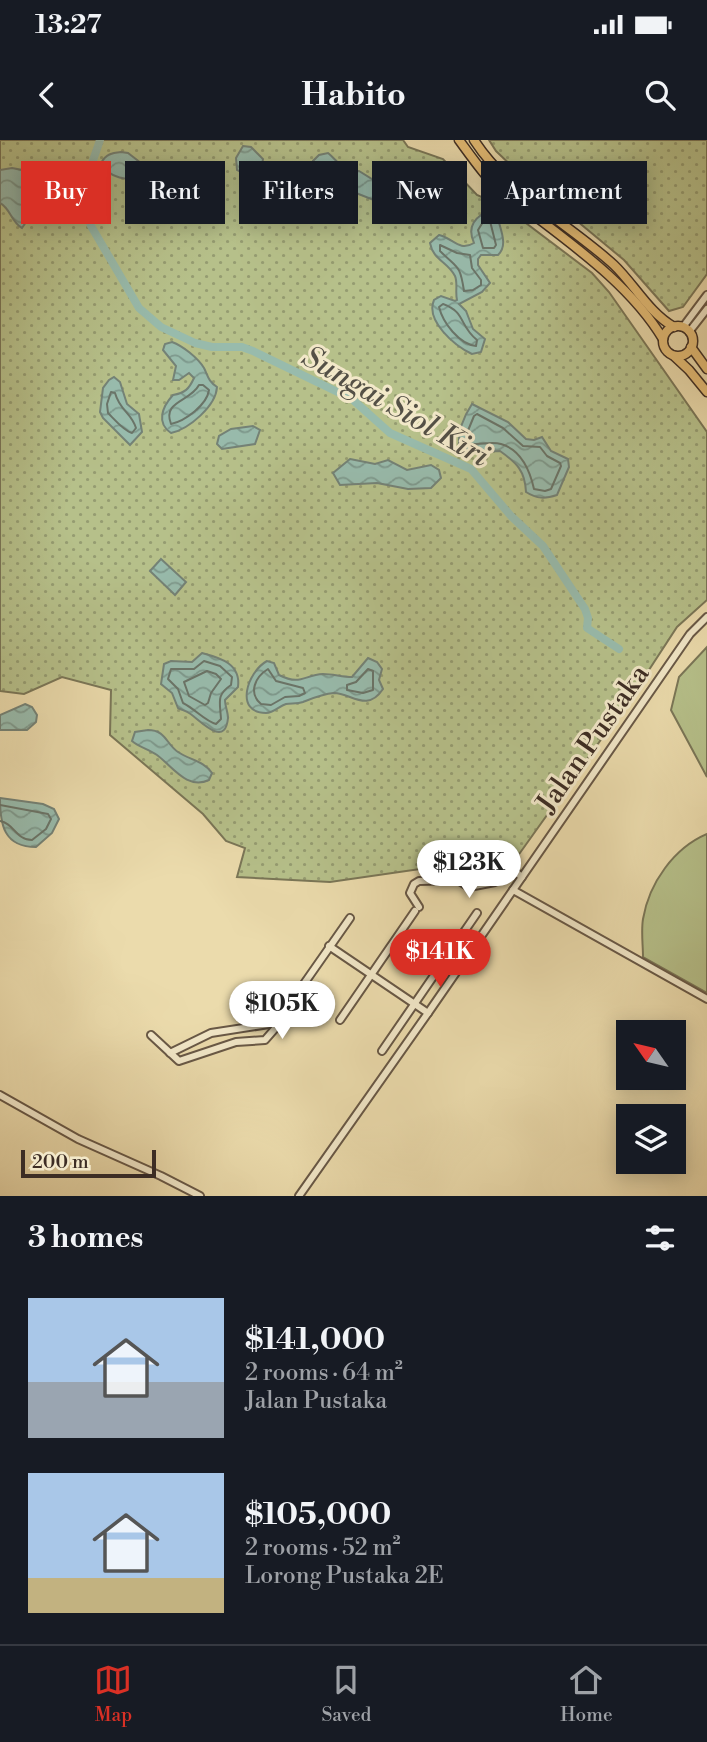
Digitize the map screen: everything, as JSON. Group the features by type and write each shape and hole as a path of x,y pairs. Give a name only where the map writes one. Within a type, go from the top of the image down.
{"main road":[{"path":"459,140 482,172 504,194 544,223 623,289 656,327 666,351 689,370 707,392"},
{"path":"474,140 511,184 615,267 657,313 692,339 691,347 683,355 673,355"},
{"path":"663,339 666,331 682,329"},
{"path":"691,347 707,369"}],"street":[{"path":"682,329 707,295"},
{"path":"682,329 707,309"},
{"name":"Jalan Pustaka","path":"299,1196 690,634 707,617"},
{"path":"340,1020 417,909 410,893 414,884 419,881 458,880 469,887 495,882 514,872 522,878 524,893 530,901"},
{"path":"513,890 707,999"},
{"path":"505,902 516,899 530,901"},
{"path":"382,1051 477,913"},
{"path":"151,1035 179,1061 236,1042 265,1040 279,1024 350,918"},
{"path":"329,946 428,1013"},
{"path":"170,1053 211,1033 279,1024"},
{"path":"0,1095 78,1139 161,1175 200,1196"}],"green space":[{"path":"0,140 403,140 408,147 445,161 372,161 372,224 467,224 467,184 481,197 481,224 527,224 592,273 609,292 707,432 707,600 677,627 630,699 507,871 427,868 330,882 237,877 245,848 226,841 203,814 110,735 111,690 62,677 24,694 0,691"},
{"path":"489,140 707,140 707,274 683,307 669,311 624,260 581,224 647,224 647,161 506,161"},
{"path":"707,647 707,777 671,710 679,677"},
{"path":"707,834 707,993 643,957 642,933 646,906 657,880 684,848"}],"water":[{"path":"243,146 251,147 263,159 239,161 239,171 236,158"},
{"path":"128,153 138,161 125,161 125,178 111,174 111,161 103,161 112,154"},
{"path":"328,153 337,161 313,161 319,155"},
{"path":"0,170 21,170 21,224 25,224 22,228 0,203"},
{"path":"358,171 372,179 372,199 358,194"},
{"path":"481,215 481,224 499,224 503,247 498,255 481,255 478,265 490,283 482,292 459,304 466,311 473,329 485,339 481,352 472,354 443,332 434,316 434,300 441,296 457,300 455,276 434,253 430,243 439,235 464,246 474,243 471,231"},
{"path":"172,342 198,360 217,387 212,402 200,416 186,427 171,433 162,420 166,405 173,395 186,390 194,378 189,373 179,380 173,380 176,366 163,350 165,344"},
{"path":"114,377 120,382 127,404 139,414 142,432 130,445 100,412 103,388"},
{"path":"472,404 508,422 526,439 542,437 551,451 568,459 569,467 557,495 541,498 526,492 519,468 500,451 469,452 460,448 462,425"},
{"path":"253,426 260,430 255,444 222,449 217,444 219,436 231,429"},
{"path":"350,459 375,464 388,460 407,470 431,465 439,470 441,478 431,488 408,489 377,483 340,485 333,473"},
{"path":"161,559 186,582 175,595 150,571"},
{"path":"202,653 228,663 233,667 238,679 238,687 225,700 228,718 222,731 211,729 178,708 172,693 161,684 164,664 171,661 192,662"},
{"path":"368,658 377,662 382,669 379,680 383,689 371,700 359,700 334,693 301,703 286,704 266,713 256,711 247,699 249,682 267,661 274,663 279,675 298,680 323,674 352,677"},
{"path":"25,704 32,707 37,715 36,722 27,730 0,730 0,715"},
{"path":"135,732 159,732 178,752 205,766 212,773 209,780 187,780 157,755 132,741"},
{"path":"0,798 43,804 54,809 59,819 52,833 36,847 25,846 11,839 3,825"}],"waterway":[{"name":"Sungai Siol Kiri","path":"100,140 86,182 87,213 91,226 139,308 161,327 195,343 212,347 242,347 352,399 390,433 471,469 511,516 543,546 585,609 587,628 619,649"}]}
